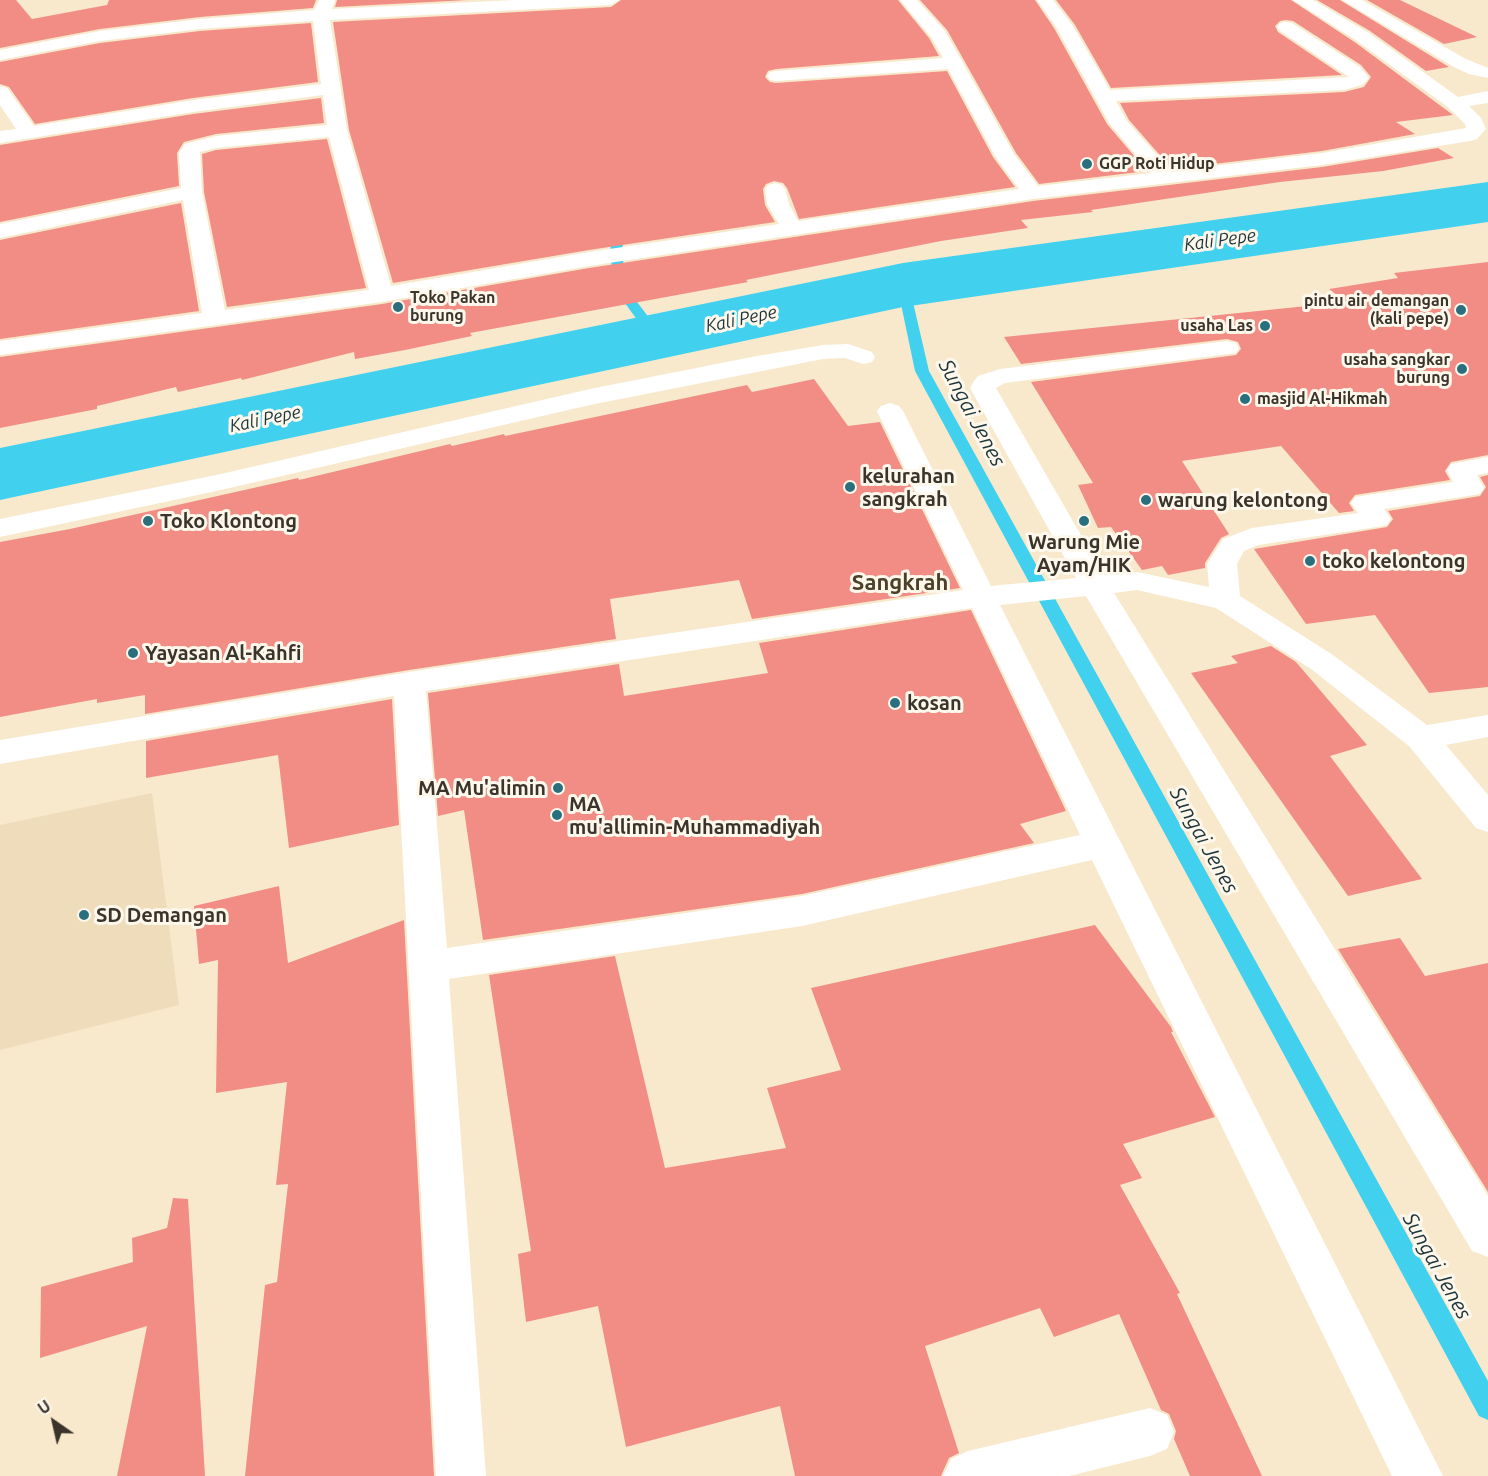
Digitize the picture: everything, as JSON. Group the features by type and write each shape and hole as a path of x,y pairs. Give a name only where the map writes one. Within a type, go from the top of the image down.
{"street":[{"path":"0,55 144,29 324,7 611,0"},
{"path":"908,0 939,35 1005,156 1033,193"},
{"path":"1045,0 1064,26 1127,134 1165,177"},
{"path":"0,348 382,295 589,259 1033,193 1322,159 1470,135 1476,129 1474,122 1455,103 1363,37 1301,0"},
{"path":"1350,0 1460,63 1488,73"},
{"path":"324,7 330,89 337,130 382,295"},
{"path":"1105,96 1344,84 1360,78 1354,71 1286,27"},
{"path":"776,76 954,63"},
{"path":"0,137 193,106 330,89"},
{"path":"0,92 29,133"},
{"path":"1455,103 1488,97"},
{"path":"215,317 192,192 189,153 197,146 216,142 337,130"},
{"path":"775,189 778,204 792,229"},
{"path":"0,231 192,192"},
{"path":"1227,348 1000,376 987,381 983,388 1084,585 1488,1236"},
{"path":"0,528 233,480 602,395 757,363 823,352 848,351 862,357"},
{"path":"890,411 987,596 1102,844 1418,1476"},
{"path":"1225,600 1222,564 1233,545 1252,537 1377,519 1365,503 1470,488 1461,470 1488,465"},
{"path":"0,752 409,683 987,596 1137,581 1225,600 1322,662 1421,738 1488,819"},
{"path":"409,683 461,1476"},
{"path":"1421,738 1488,726"},
{"path":"429,966 802,911 1102,844"},
{"path":"968,1476 1150,1432"}],"shaded area":[{"name":"SD Demangan","path":"152,793 179,1005 0,1050 0,825"}],"building":[{"path":"0,0 16,0 32,19 107,5 109,0 316,0 313,8 200,17 100,29 0,48"},
{"path":"337,0 468,0 335,7"},
{"path":"621,0 898,0 929,38 939,56 776,69 768,71 765,77 770,82 776,83 947,71 993,157 1015,187 799,219 787,188 783,183 774,181 766,184 763,189 765,205 775,222 393,283 349,130 333,22 611,7"},
{"path":"920,0 1035,0 1054,28 1107,124 1147,171 1039,184 1016,153 947,30"},
{"path":"1056,0 1291,0 1356,43 1453,115 1396,122 1415,134 1322,151 1172,169 1129,120 1120,103 1344,92 1364,87 1371,77 1361,65 1293,21 1286,20 1280,21 1275,26 1278,32 1342,75 1111,88 1075,25"},
{"path":"1317,0 1340,0 1449,67 1426,71 1370,31"},
{"path":"1367,0 1400,0 1477,37 1444,44"},
{"path":"311,23 318,82 193,98 35,124 9,87 0,84 0,62 100,43 200,31"},
{"path":"321,98 324,123 216,134 184,142 177,153 179,186 0,222 0,145 193,114"},
{"path":"327,139 366,288 227,307 204,192 202,154 216,150"},
{"path":"1438,148 1454,158 1383,171 1280,182 1091,210 1093,212 1021,220 1028,228 941,241 746,280 748,282 470,333 472,336 405,350 355,359 354,352 242,380 241,378 178,392 176,387 97,406 97,409 0,428 0,357 382,304 589,268 1033,201 1322,167"},
{"path":"181,203 199,311 0,339 0,240"},
{"path":"1488,262 1488,455 1451,462 1445,471 1450,480 1355,495 1349,503 1354,511 1339,513 1281,446 1182,461 1229,534 1221,538 1205,563 1205,568 1168,575 1162,566 1142,570 1111,527 1098,528 1078,485 1093,483 1031,382 1236,355 1241,349 1238,342 1227,339 1021,364 1004,337 1346,302 1329,289 1398,278 1394,273"},
{"path":"814,379 848,426 880,422 960,588 752,619 739,580 610,599 616,639 409,670 145,714 145,695 97,703 97,699 0,717 0,542 70,529 298,478 299,480 450,444 452,446 504,434 505,436 747,385 752,392"},
{"path":"1488,475 1488,687 1429,693 1375,615 1306,624 1254,549 1387,527 1393,519 1388,511 1480,496 1486,487 1480,477"},
{"path":"971,610 1066,811 1020,824 1034,843 802,894 483,940 464,810 438,816 428,693 619,664 624,696 768,673 759,643"},
{"path":"1271,646 1296,662 1367,745 1330,756 1422,879 1348,896 1191,673 1238,663 1231,656"},
{"path":"392,699 399,825 289,848 278,755 146,778 146,741"},
{"path":"279,886 288,963 404,920 434,1476 245,1476 265,1285 277,1282 288,1184 276,1185 287,1082 216,1093 218,960 199,964 194,906"},
{"path":"1095,925 1171,1027 1173,1032 1171,1032 1215,1117 1123,1144 1142,1178 1120,1185 1180,1293 1177,1294 1262,1476 1190,1476 1174,1439 1176,1431 1169,1414 1161,1410 1119,1314 1054,1337 1040,1308 925,1346 959,1453 949,1458 941,1476 795,1476 780,1406 626,1447 598,1306 526,1322 518,1254 531,1251 489,975 615,956 665,1168 786,1148 767,1088 841,1070 811,988"},
{"path":"1400,938 1425,976 1488,963 1488,1192 1338,949"},
{"path":"173,1198 188,1199 205,1476 117,1476 147,1326 40,1358 41,1287 133,1262 132,1238 167,1228"}],"waterway":[{"name":"Kali Pepe","path":"0,474 903,285 1488,202"},
{"path":"619,221 616,254 620,280 628,299 656,336"},
{"name":"Sungai Jenes","path":"903,285 922,371 1488,1407"}],"place":[{"name":"GGP Roti Hidup","path":"1087,164"},
{"name":"Toko Pakan burung","path":"398,307"},
{"name":"pintu air demangan (kali pepe)","path":"1461,310"},
{"name":"usaha Las","path":"1265,326"},
{"name":"usaha sangkar burung","path":"1462,369"},
{"name":"masjid Al-Hikmah","path":"1245,399"},
{"name":"kelurahan sangkrah","path":"850,487"},
{"name":"warung kelontong","path":"1146,500"},
{"name":"Toko Klontong","path":"148,521"},
{"name":"Warung Mie Ayam/HIK","path":"1084,521"},
{"name":"toko kelontong","path":"1310,561"},
{"name":"Yayasan Al-Kahfi","path":"133,653"},
{"name":"kosan","path":"895,703"},
{"name":"MA Mu'alimin","path":"558,788"},
{"name":"MA mu'allimin-Muhammadiyah","path":"557,815"},
{"name":"SD Demangan","path":"84,915"}],"district":[{"name":"Sangkrah","path":"900,583"}]}
